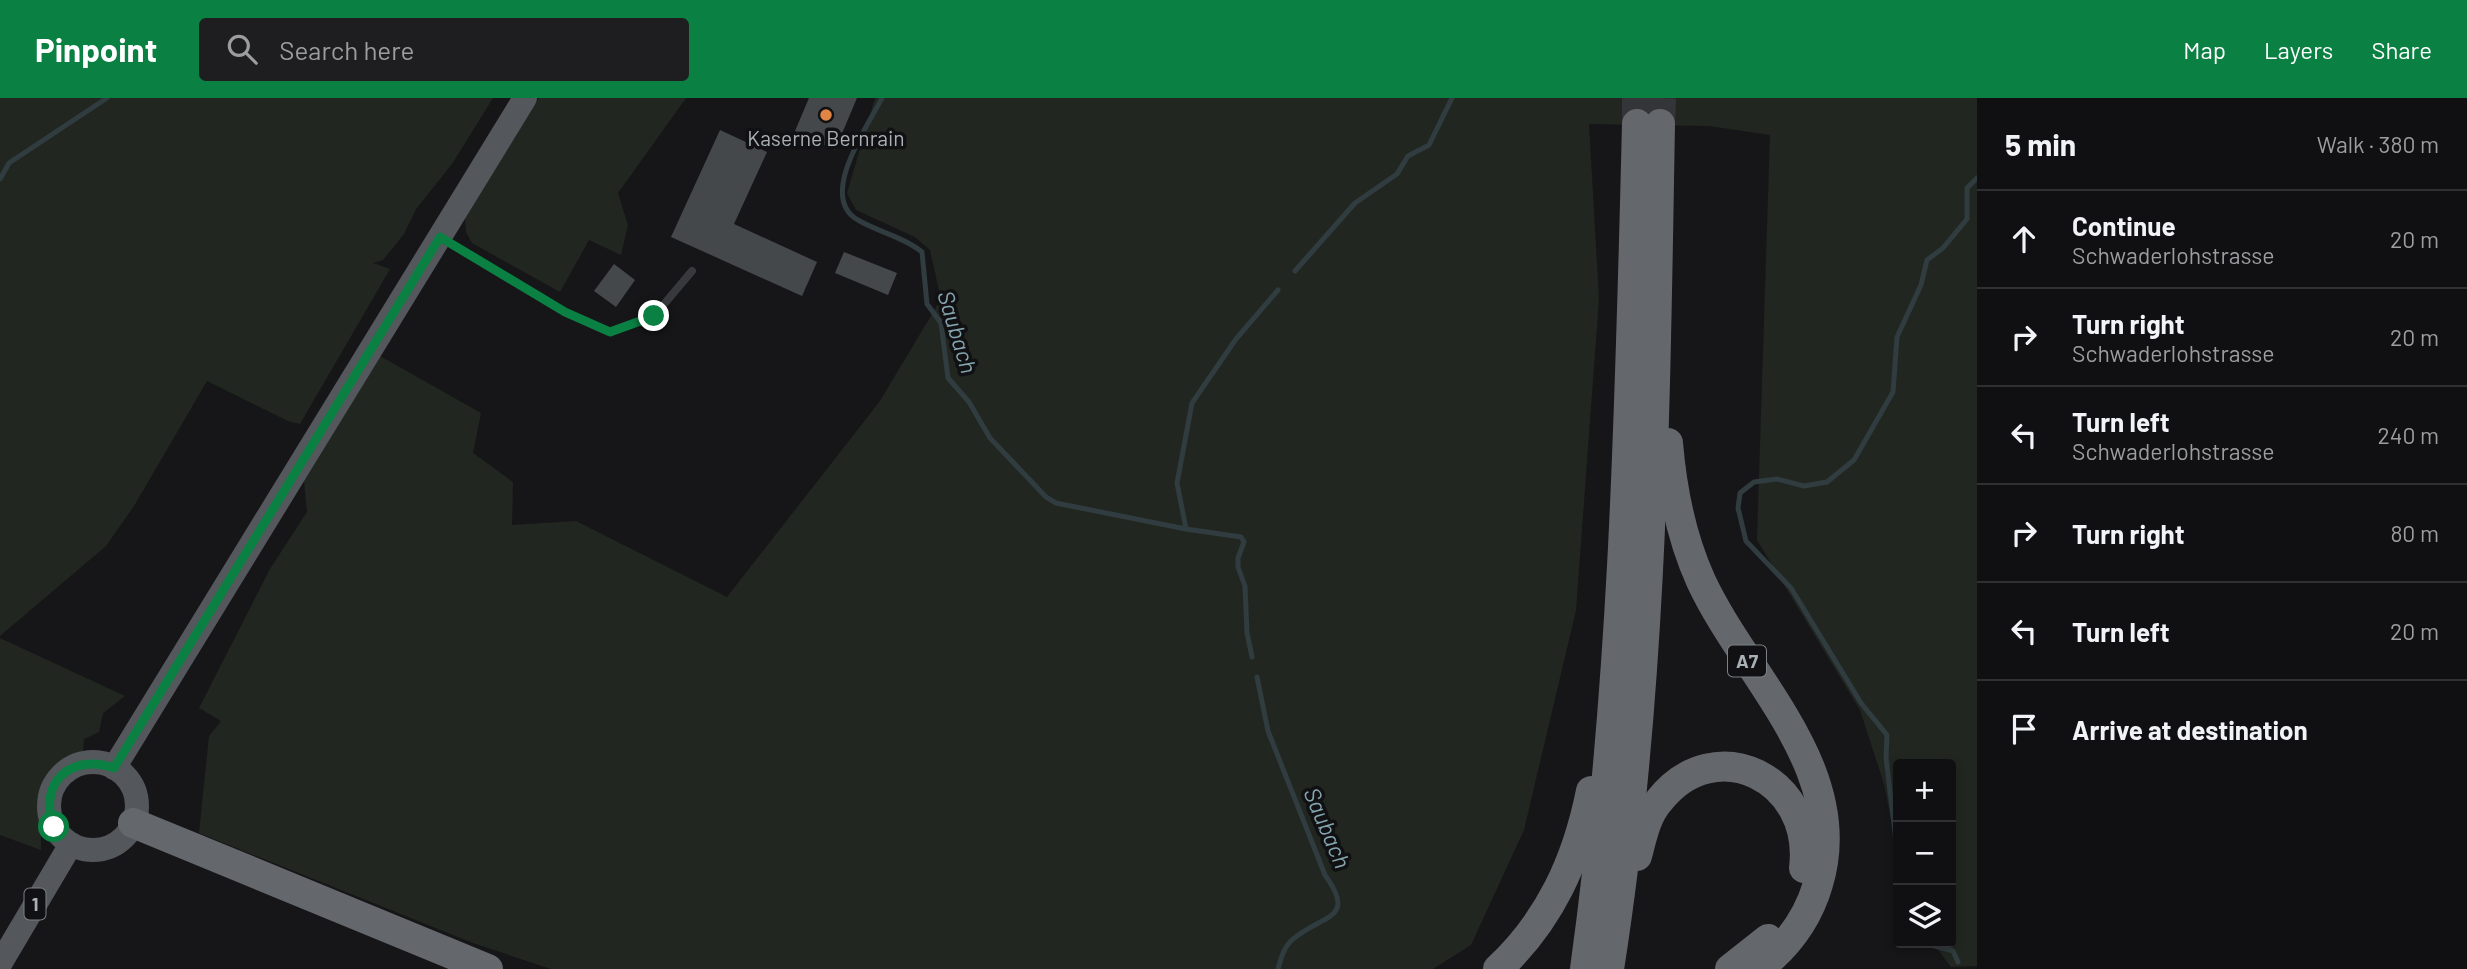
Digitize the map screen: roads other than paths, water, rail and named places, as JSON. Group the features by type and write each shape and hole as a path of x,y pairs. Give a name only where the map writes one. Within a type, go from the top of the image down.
{"highway":[{"name":"A7","path":"1585,969 1604,821 1616,667 1648,124 1656,331 1671,475 1682,533 1714,607 1808,763 1825,823 1823,864 1812,901 1793,934 1758,969"},
{"name":"A7","path":"1609,969 1641,664 1656,331"},
{"name":"A7","path":"1498,969 1540,923 1568,873 1590,797 1616,667"},
{"name":"A7","path":"1614,937 1646,825 1661,798 1685,778 1701,771 1720,768 1749,771 1770,781 1797,811 1806,840 1805,861 1797,898 1785,918 1760,947 1730,969"},
{"path":"134,823 488,969"}],"main road":[{"path":"114,768 525,98"},
{"path":"85,763 114,768 132,786 136,798 134,823 114,845 85,849 71,844 61,837 50,815 51,791 59,778 85,763"},
{"name":"1","path":"0,964 71,844"}],"lane":[{"path":"440,237 565,312 610,332 654,316 692,271"}],"waterway":[{"path":"0,179 9,163 107,98"},
{"name":"Saubach","path":"882,98 849,161 842,195 847,209 858,220 907,242 922,252 927,304 941,323 948,378 969,402 990,438 1046,497 1056,503 1186,529"},
{"path":"1295,271 1355,203 1397,174 1408,156 1429,145 1452,98"},
{"path":"1894,822 1886,757 1887,735 1861,703 1791,588 1746,541 1738,508 1740,493 1754,482 1777,479 1804,486 1827,482 1854,460 1893,392 1897,337 1921,285 1927,260 1943,248 1967,219 1967,188 1977,178"},
{"name":"Saubach","path":"1252,657 1247,633 1245,586 1238,567 1238,558 1244,542 1241,537 1186,529 1177,483 1192,403 1236,339 1278,290"},
{"name":"Saubach","path":"1257,677 1268,731 1325,875 1338,901 1337,909 1332,915 1289,943 1278,969"},
{"path":"1942,948 1953,951 1958,962"}],"tunnel":[{"path":"1637,98 1637,124"},
{"path":"1660,124 1661,98"}],"place":[{"name":"Kaserne Bernrain","path":"826,115"}]}
